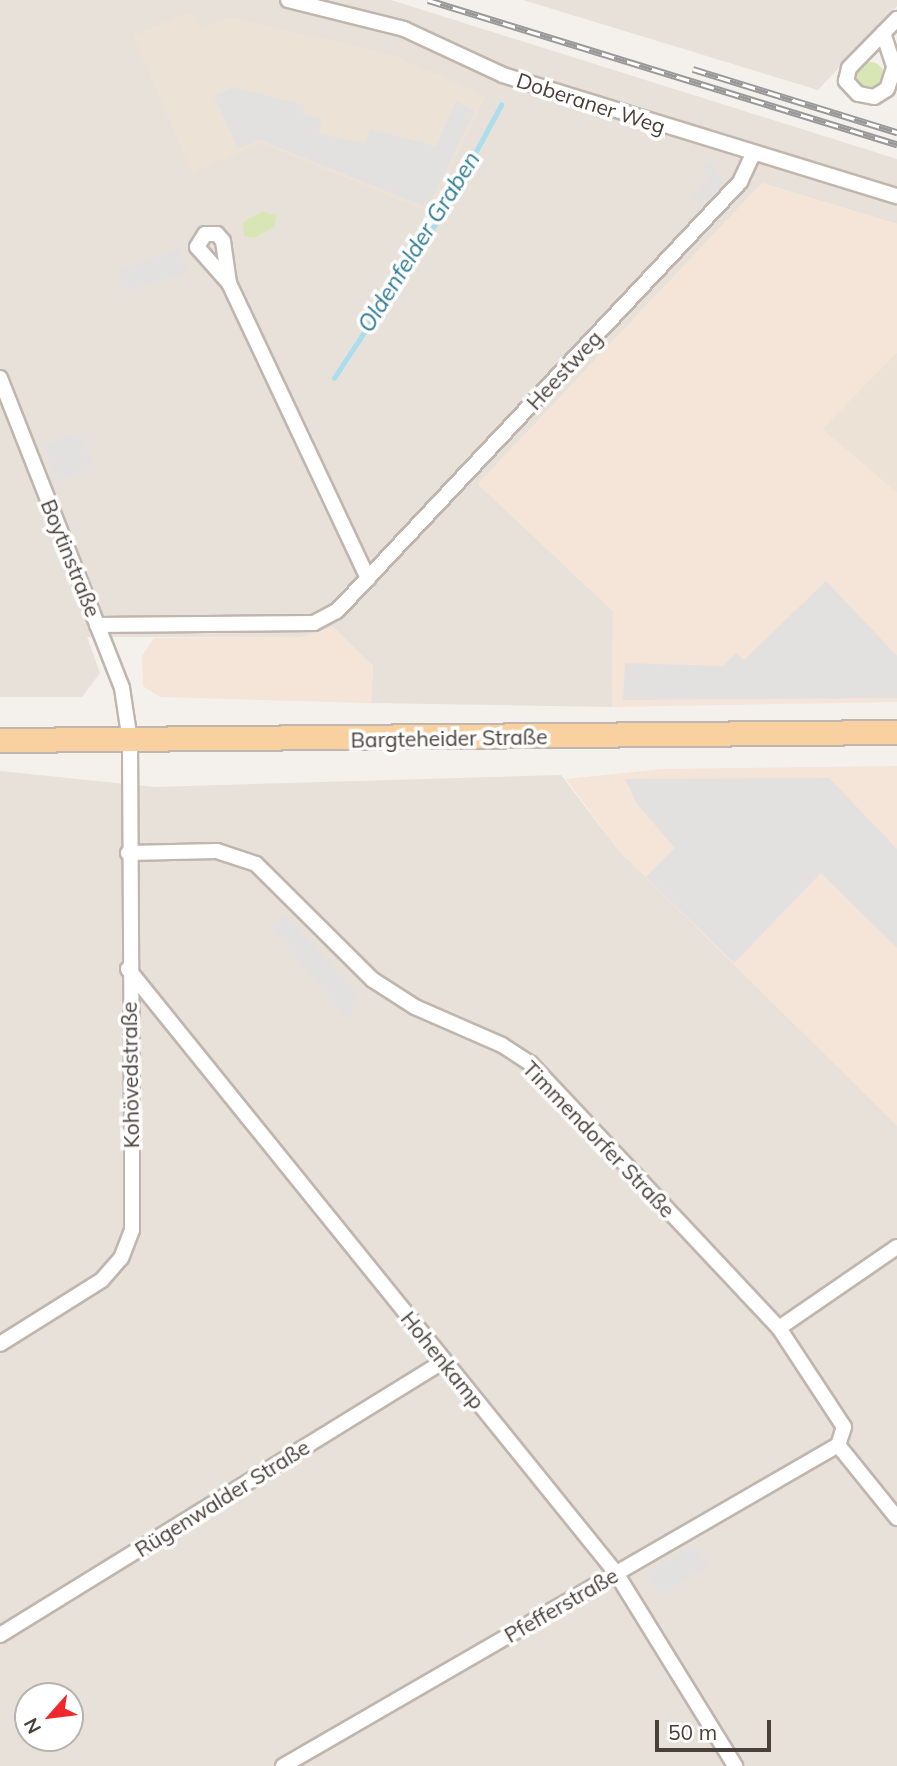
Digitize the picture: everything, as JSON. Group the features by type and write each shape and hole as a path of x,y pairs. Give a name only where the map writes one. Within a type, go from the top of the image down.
{"main road":[{"name":"Bargteheider Straße","path":"0,740 130,741 897,732"}],"street":[{"name":"Doberaner Weg","path":"288,0 404,29 503,75 752,154 897,196"},
{"path":"883,33 895,71 887,89 874,97 858,94 846,81 849,68 883,33 897,19"},
{"name":"Heestweg","path":"97,625 314,623 337,611 740,182 752,154"},
{"path":"229,283 368,579"},
{"name":"Boytinstraße","path":"0,378 122,688 130,741"},
{"name":"Kohövedstraße","path":"0,1345 102,1280 121,1258 132,1230 128,970 130,741"},
{"name":"Timmendorfer Straße","path":"128,853 217,852 256,864 373,980 415,1007 502,1045 531,1064 779,1328 844,1427 838,1446"},
{"name":"Hohenkamp","path":"128,970 617,1573 735,1766"},
{"path":"779,1328 897,1247"},
{"name":"Rügenwalder Straße","path":"0,1635 444,1362"},
{"path":"838,1446 897,1518"},
{"name":"Pfefferstraße","path":"283,1766 838,1446"}],"shaded area":[{"path":"0,0 391,0 897,159 897,224 762,183 478,484 613,611 612,707 371,703 373,666 333,627 303,637 87,637 100,673 82,697 0,697"},
{"path":"523,0 897,0 897,6 818,90"},
{"path":"186,13 193,14 200,29 230,17 393,55 486,96 429,212 261,143 192,173 133,36"},
{"path":"233,87 305,105 303,114 322,119 319,133 365,144 370,129 436,146 456,101 475,111 428,208 260,140 238,149 214,96"},
{"path":"703,161 717,170 725,185 703,208 692,198 707,182"},
{"path":"762,183 897,224 897,352 822,429 897,493 897,702 612,707 613,611 478,484"},
{"path":"179,249 189,272 124,291 116,270"},
{"path":"897,352 897,493 822,429"},
{"path":"79,432 93,467 58,481 42,446"},
{"path":"826,581 897,656 897,698 623,700 625,663 723,666 736,653 744,660"},
{"path":"333,627 373,666 371,703 160,697 143,686 142,656 154,638 303,637"},
{"path":"897,766 897,1126 619,851 566,779 663,769"},
{"path":"0,771 155,787 561,775 619,851 897,1120 897,1766 0,1766"},
{"path":"829,778 897,849 897,948 821,873 734,963 646,877 675,848 637,804 625,779"},
{"path":"285,914 356,991 350,1023 270,926"},
{"path":"695,1544 708,1566 660,1595 646,1573"}],"green space":[{"path":"870,62 880,66 884,76 880,86 870,90 860,86 856,76 860,66"},
{"path":"263,211 276,216 274,227 254,238 244,236 243,222"}],"waterway":[{"name":"Oldenfelder Graben","path":"334,378 443,212 501,105"}],"railway":[{"path":"428,0 897,144"},
{"path":"693,69 897,132"}]}
